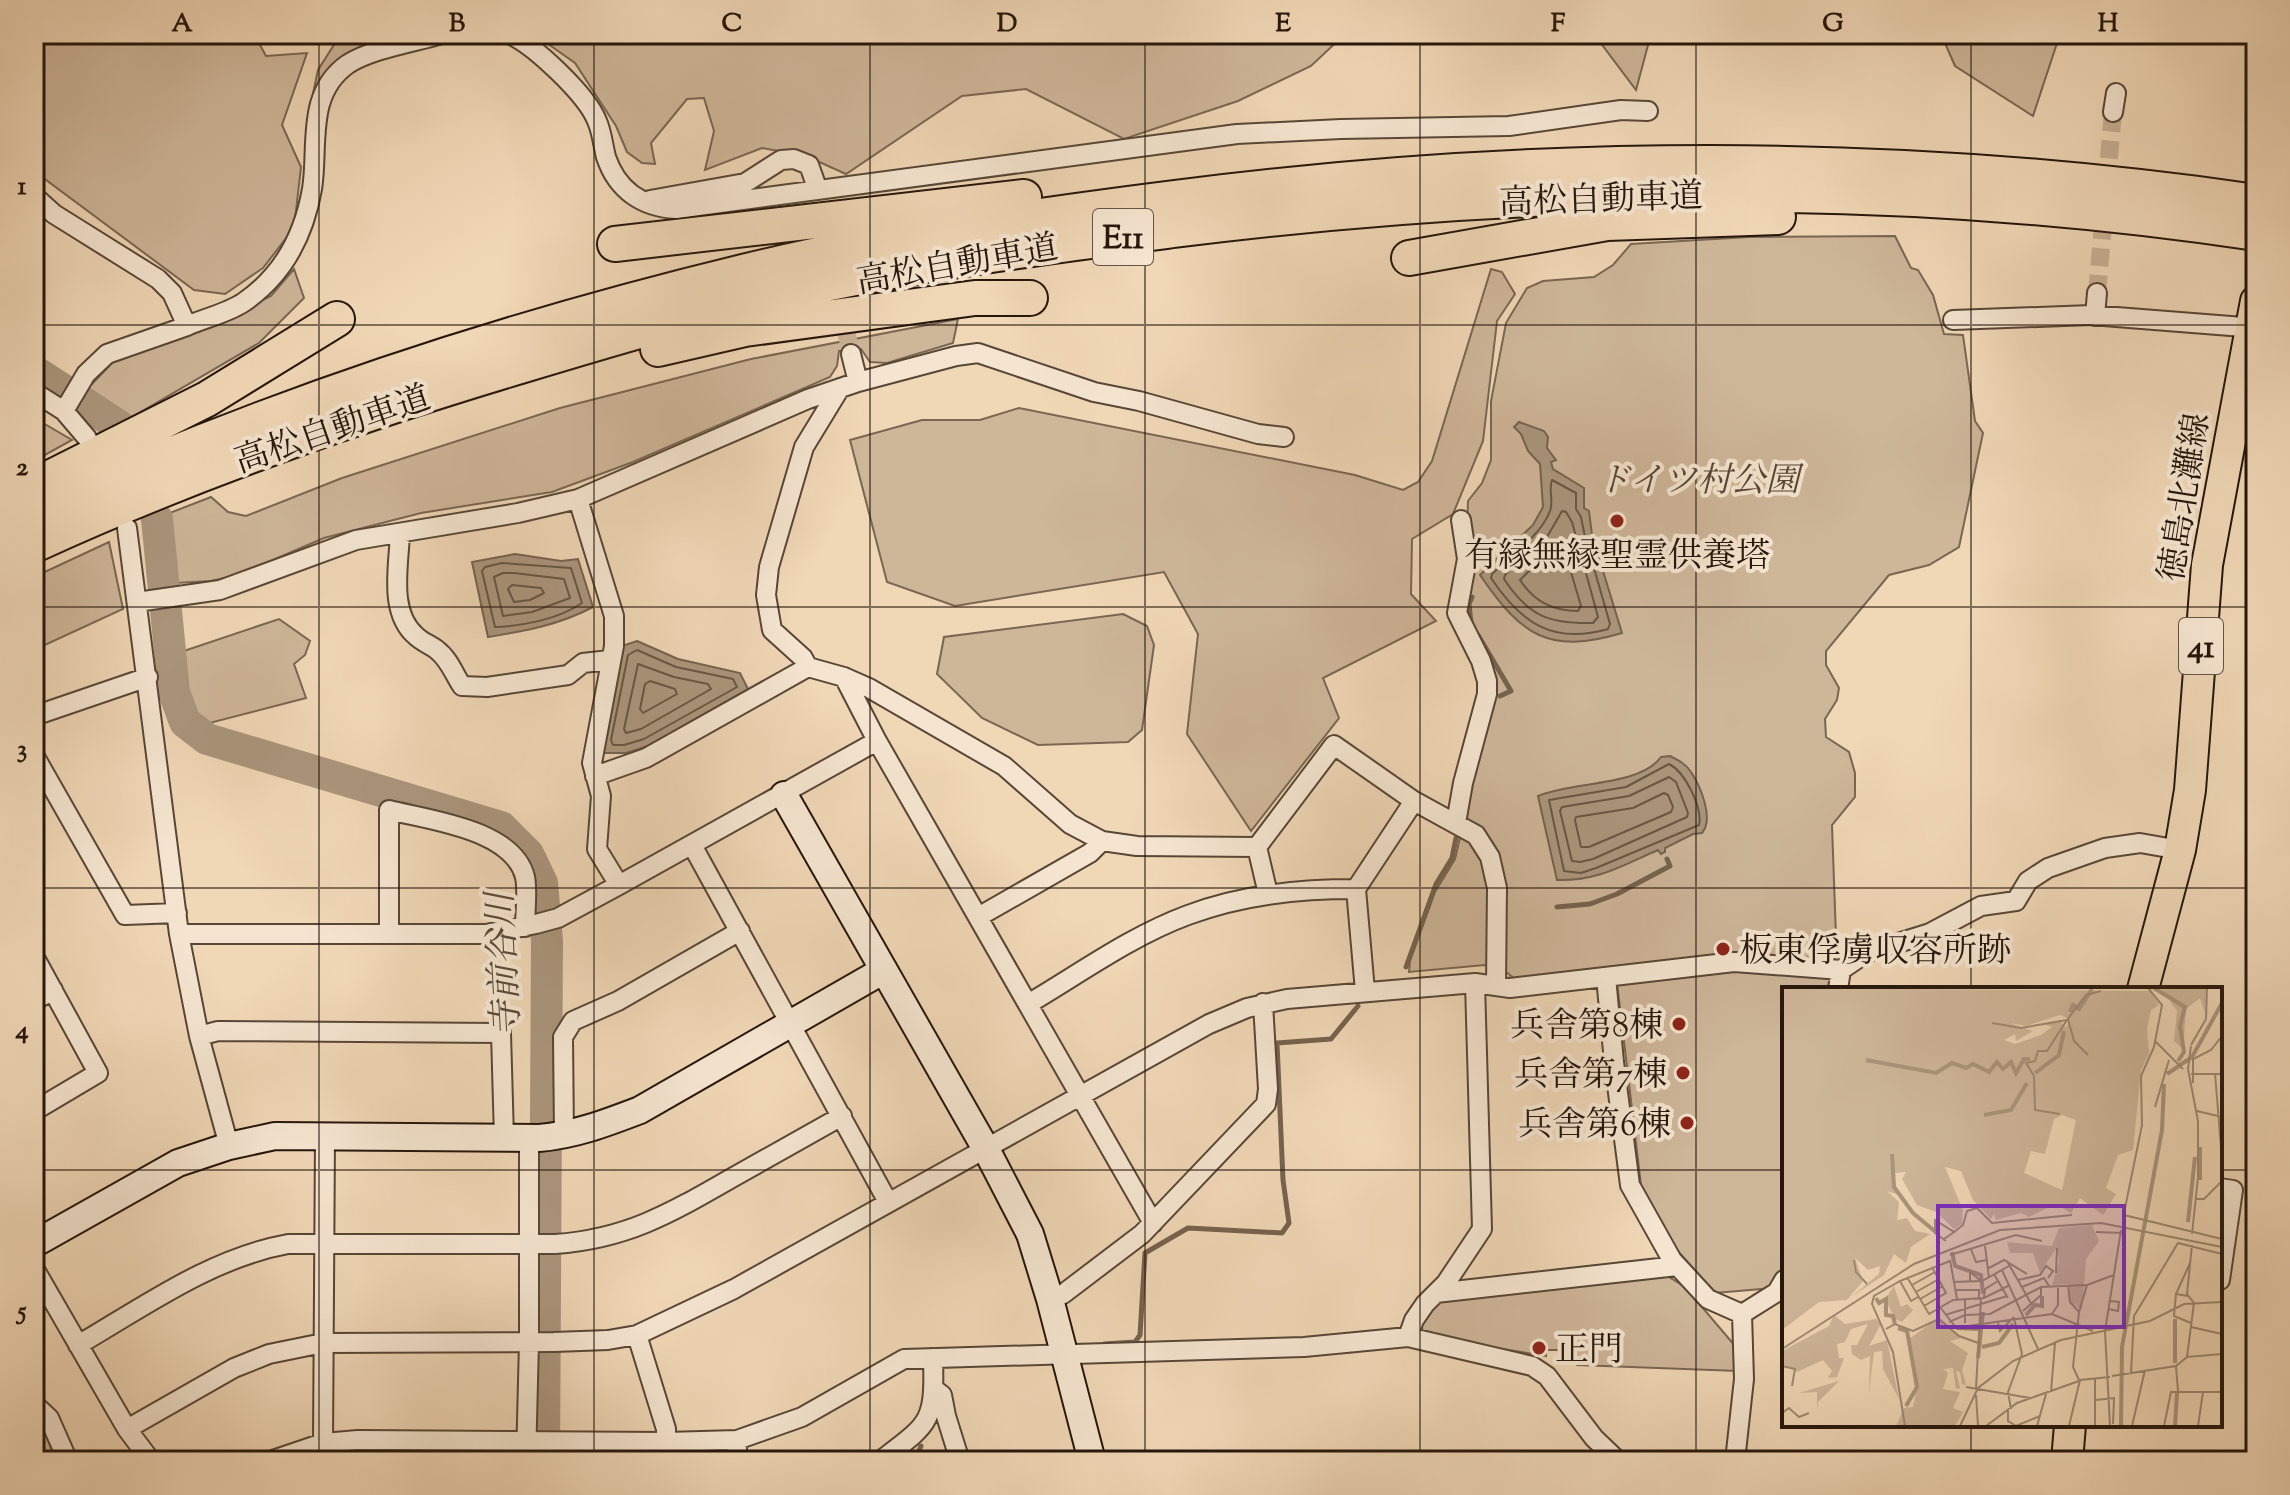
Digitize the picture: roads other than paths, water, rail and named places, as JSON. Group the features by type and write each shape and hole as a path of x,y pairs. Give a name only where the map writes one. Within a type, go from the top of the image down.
{"highway":[{"name":"高松自動車道","path":"34,514 185,449 297,406 588,313 749,271 918,236 1071,211 1400,173 1572,166 1786,163 2126,185 2256,202"},
{"path":"615,244 1165,181 1277,185"},
{"name":"高松自動車道","path":"34,545 198,475 439,390 759,299 923,266 1079,243 1282,217 1575,196 1781,194 1894,197 2123,215 2256,233"},
{"path":"1409,258 1607,223 1786,216 2123,215"},
{"path":"439,390 585,367 745,329 975,298 1030,298"},
{"path":"34,486 207,399 337,319"}],"main road":[{"name":"徳島北灘線","path":"2144,987 2180,850 2190,790 2207,565 2254,319"},
{"path":"2067,1461 2070,1427"}],"street":[{"path":"68,402 86,374 107,354 243,303 277,272 299,240 312,188 314,128 319,107 331,83 348,64 442,34"},
{"path":"509,34 522,40 562,75 588,107 596,118 607,160 622,188 658,208 676,209 1237,134 1509,126 1621,110 1648,111"},
{"path":"643,202 745,183 781,160 794,159 809,165 815,182"},
{"path":"34,196 54,214 158,279 172,293 187,326"},
{"path":"2095,316 2097,293"},
{"path":"1953,320 2095,316 2254,319"},
{"path":"145,601 220,590 356,540 578,499 625,481 765,416 849,385 956,356 978,353 1094,392 1139,401 1258,434 1284,437"},
{"path":"808,667 803,658 772,630 766,595 769,567 804,447 849,385 851,354"},
{"path":"34,392 68,402 87,438"},
{"path":"578,499 614,616 614,646 592,763 601,796 597,849 619,885"},
{"path":"1456,823 1463,783 1487,694 1481,661 1457,613 1467,559 1461,520"},
{"path":"127,528 145,601 148,677 179,934 199,1036 229,1146"},
{"path":"400,533 398,598 402,618 415,636 438,650 448,661 462,686 487,687 568,675 583,663 609,660"},
{"path":"595,776 646,758 808,667 869,688 1004,766 1070,824 1102,841 1137,846 1257,847"},
{"path":"34,716 148,677"},
{"path":"844,677 877,741 1153,1223"},
{"path":"179,934 486,934 530,926 558,918 877,741"},
{"path":"1257,847 1334,745 1414,801 1476,835 1490,857 1497,888 1496,985"},
{"path":"34,755 125,915 177,913"},
{"path":"784,795 986,1149 1030,1234 1092,1461"},
{"path":"1365,991 1356,889 1414,801"},
{"path":"389,933 389,810 486,835 503,846 517,861 525,877 530,926"},
{"path":"978,917 1090,853 1102,841"},
{"path":"127,1429 234,1368 269,1354 323,1343 540,1343 608,1340 637,1335 734,1289 1209,1024 1263,1003 1475,983 1510,988 1745,961 1840,980 1866,953 1930,933 1981,906 2006,905 2016,901 2028,881 2048,868 2105,848 2140,843 2180,850"},
{"path":"692,845 792,1022 888,1202"},
{"path":"1257,847 1268,894"},
{"path":"1028,1004 1129,944 1185,916 1231,901 1268,894 1309,889 1356,889"},
{"path":"526,1461 538,1440 541,1244 538,1137 563,1037 573,1021 618,1001 740,931"},
{"path":"34,956 98,1073 34,1111"},
{"path":"34,1244 178,1163 229,1146 275,1136 538,1137 603,1125 640,1110 884,970"},
{"path":"1606,977 1630,1185 1677,1266 1708,1299 1742,1314"},
{"path":"1408,1337 1414,1320 1446,1283 1482,1229 1475,983"},
{"path":"34,1001 53,990"},
{"path":"1050,1299 1063,1294 1142,1234 1266,1104 1268,1089 1263,1003"},
{"path":"199,1036 218,1031 501,1033 538,1137"},
{"path":"78,1345 219,1263 256,1250 288,1244 541,1244 580,1242 625,1232 659,1220 842,1116"},
{"path":"323,1443 325,1137"},
{"path":"2222,1188 2233,1190 2222,1266"},
{"path":"1436,1293 1677,1266"},
{"path":"34,1268 127,1429 151,1461"},
{"path":"1742,1314 1777,1292 1782,1283"},
{"path":"1735,1461 1744,1379 1742,1314"},
{"path":"637,1335 666,1429 666,1442"},
{"path":"270,1461 323,1443 358,1440 737,1440 802,1417 904,1359 1304,1347 1408,1337 1532,1366 1547,1376 1594,1438 1618,1461"},
{"path":"880,1461 922,1430 930,1413 934,1389 933,1358"},
{"path":"934,1389 942,1395 960,1461"},
{"path":"34,1404 49,1418 68,1461"},
{"path":"737,1440 737,1461"}],"water":[{"path":"1519,422 1544,431 1548,437 1547,448 1556,460 1551,462 1553,469 1584,488 1584,508 1589,511 1592,535 1622,633 1574,642 1539,635 1523,626 1509,612 1480,575 1533,525 1543,507 1540,464 1514,427"},
{"path":"515,554 561,561 578,559 593,607 555,623 488,637 472,562"},
{"path":"637,641 678,659 740,673 749,691 648,746 626,753 601,753 622,646"},
{"path":"1670,756 1687,767 1699,786 1707,820 1702,833 1693,834 1665,848 1661,854 1658,850 1609,871 1585,878 1557,880 1538,796 1621,779 1651,767 1661,757"}],"waterway":[{"name":"寺前谷川","path":"34,371 119,426"},
{"name":"寺前谷川","path":"157,519 174,692 185,722 207,739 501,827 528,854 542,883 547,941 544,1461"},
{"path":"1471,623 1469,604 1472,597"},
{"path":"1478,635 1511,691 1500,696"},
{"path":"1406,967 1436,884 1452,858 1456,838"},
{"path":"1557,907 1590,904 1617,894 1670,866 1667,859"},
{"path":"1104,1344 1135,1342 1140,1335 1145,1253 1188,1228 1282,1233 1289,1223 1283,1180 1277,1043 1331,1039 1358,1006"},
{"path":"915,1461 921,1446"}],"tunnel":[{"path":"2097,293 2113,112"},
{"path":"834,274 851,354"}],"place":[{"name":"有縁無縁聖霊供養塔","path":"1617,521"},
{"name":"板東俘虜収容所跡","path":"1723,949"},
{"name":"兵舎第8棟","path":"1679,1024"},
{"name":"兵舎第7棟","path":"1683,1073"},
{"name":"兵舎第6棟","path":"1687,1123"},
{"name":"正門","path":"1539,1348"}],"park label":[{"name":"ドイツ村公園","path":"1698,479"}]}
